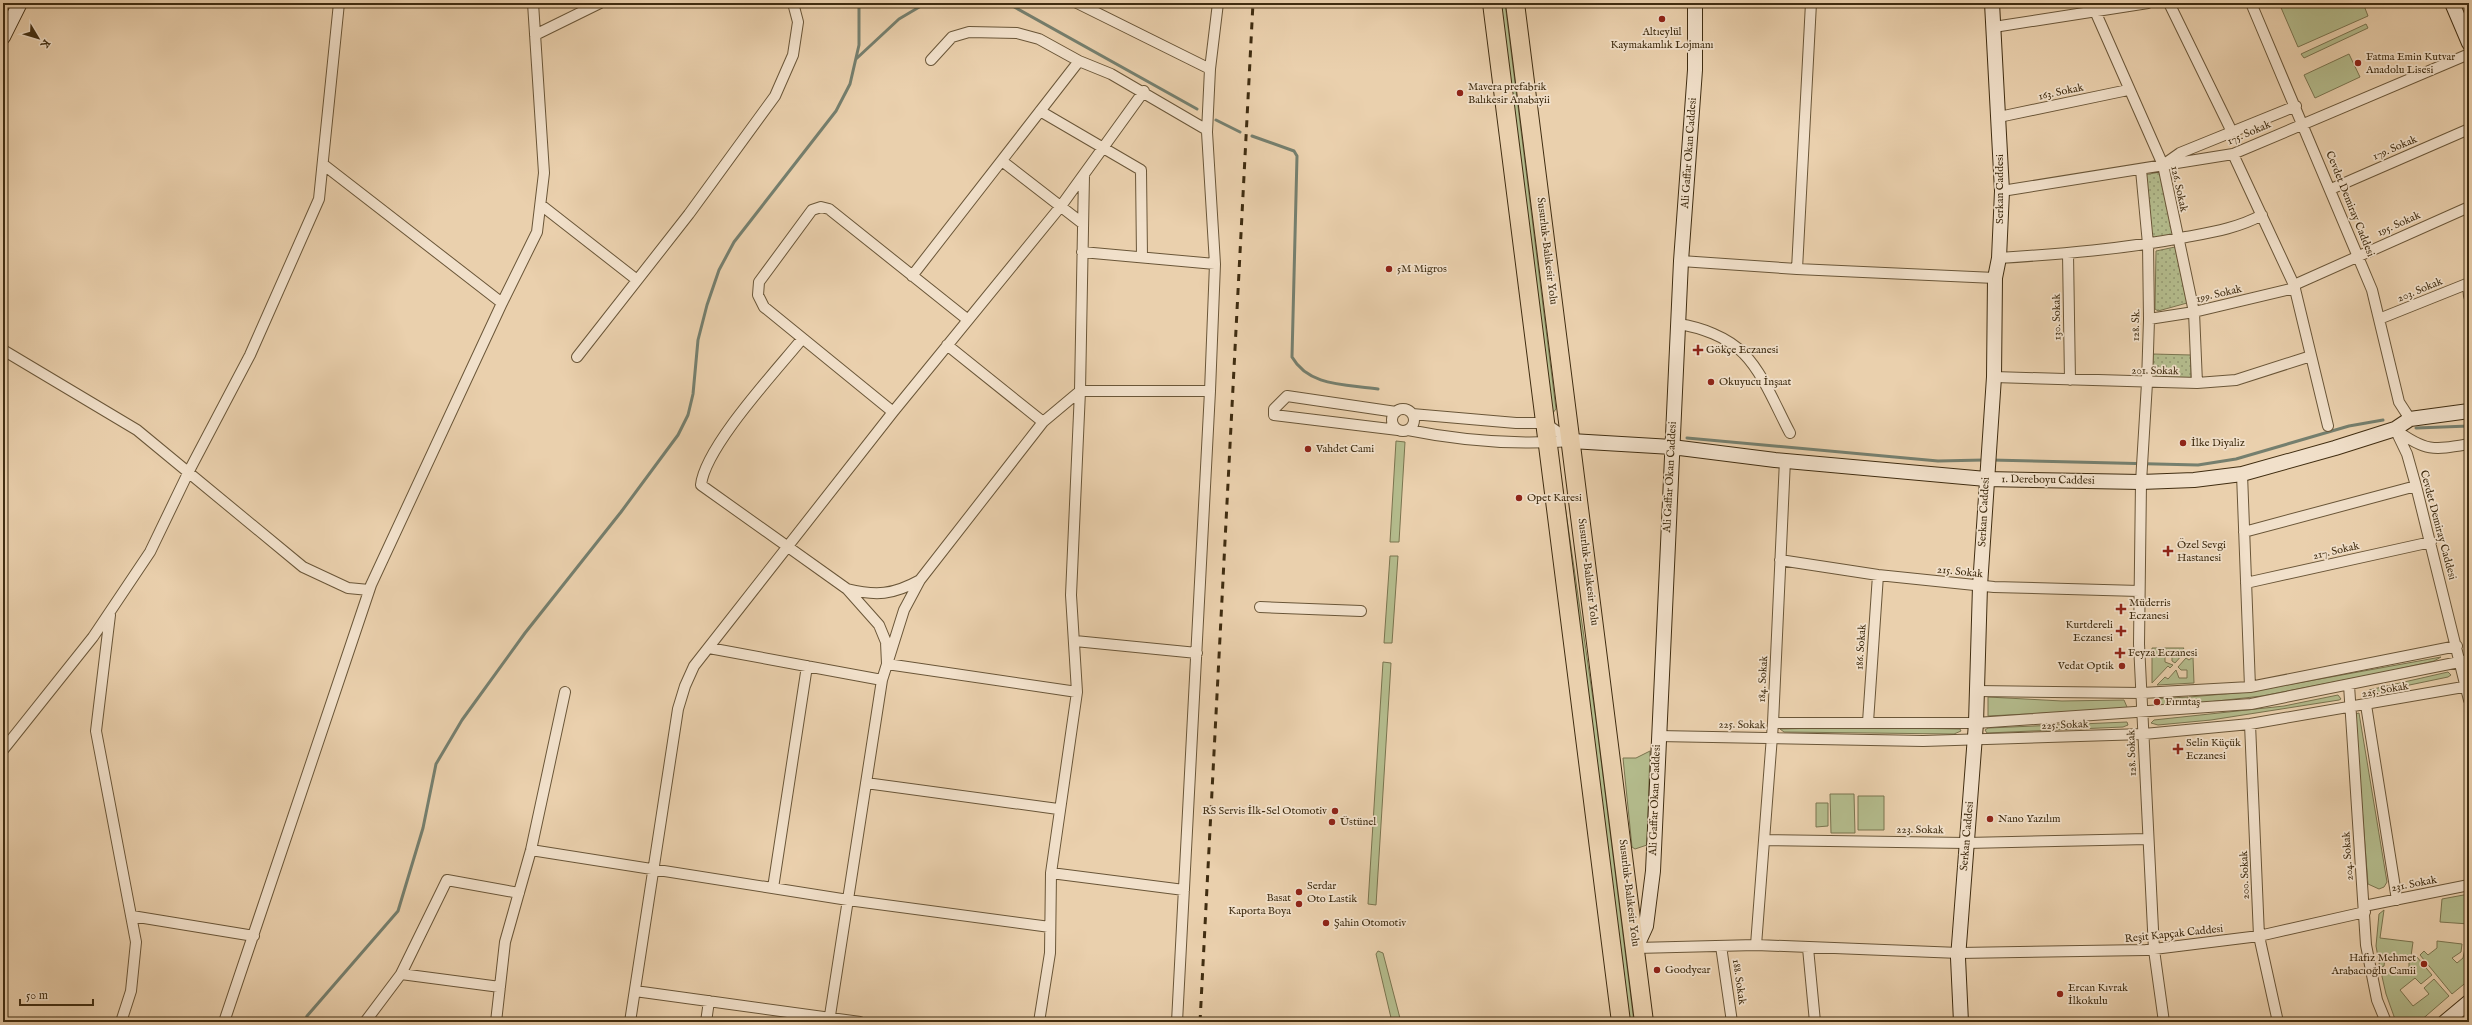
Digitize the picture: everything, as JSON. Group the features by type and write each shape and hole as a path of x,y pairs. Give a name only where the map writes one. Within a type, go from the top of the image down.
{"highway":[{"name":"Susurluk-Balıkesir Yolu","path":"1492,3 1621,1022"},
{"name":"Susurluk-Balıkesir Yolu","path":"1515,3 1636,948 1644,1022"}],"main road":[{"path":"3,37 20,3"},
{"name":"Ali Gaffar Okan Caddesi","path":"1636,948 1646,926 1650,899 1681,261 1695,70 1695,3"},
{"name":"Serkan Caddesi","path":"1961,1022 1959,954 1966,843 1975,740 1980,586 1994,377 1995,278 1999,258 2002,191 1992,3"},
{"path":"2452,3 2469,43"},
{"name":"1. Dereboyu Caddesi","path":"1571,441 1672,447 1785,460 1986,479 2141,482 2194,480 2242,474 2394,429 2410,419 2469,411"},
{"path":"2445,1022 2469,1002"}],"street":[{"path":"3,750 93,637 150,552 189,471 250,355 319,199 324,165 339,3"},
{"path":"224,1022 254,936 291,817 369,590 502,303 537,232 544,173 533,3"},
{"path":"535,35 600,3"},
{"path":"577,358 689,214 775,96 793,55 798,22 793,3"},
{"path":"1077,3 1210,69"},
{"path":"1177,1022 1210,391 1215,264 1207,130 1210,69 1218,3"},
{"path":"1797,269 1811,3"},
{"path":"1994,27 2148,3"},
{"path":"2169,3 2232,132"},
{"name":"Cevdet Demiray Caddesi","path":"2251,3 2331,189 2372,290 2399,402 2410,419"},
{"name":"126. Sokak","path":"2095,11 2128,90 2163,165 2177,238 2194,312 2197,383"},
{"path":"931,60 952,37 969,32 1017,33 1039,39 1079,61 1144,91 1207,130"},
{"name":"175. Sokak","path":"2002,191 2141,170 2233,154 2303,123 2469,54"},
{"path":"912,276 1079,61"},
{"name":"163. Sokak","path":"1999,117 2128,90"},
{"path":"630,1022 678,709 685,686 694,666 788,548 893,412 1061,206 1144,91"},
{"path":"2163,165 2180,153 2296,106"},
{"path":"1040,111 1103,149 1142,170 1142,258"},
{"name":"179. Sokak","path":"2331,189 2469,130"},
{"path":"2233,154 2295,287 2328,426"},
{"path":"1002,161 1082,223"},
{"path":"324,165 502,303"},
{"name":"128. Sk.","path":"2141,170 2148,244 2147,383 2141,482"},
{"path":"1040,1022 1050,953 1051,873 1058,809 1077,692 1072,595 1080,391 1084,175"},
{"path":"541,205 637,280"},
{"path":"893,412 764,307 758,295 759,282 812,210 821,207 829,209 968,320"},
{"name":"195. Sokak","path":"2295,287 2358,255 2469,207"},
{"path":"1999,258 2068,254 2148,244 2246,224 2262,215"},
{"path":"1082,252 1215,264"},
{"name":"130. Sokak","path":"2068,254 2070,380"},
{"path":"1681,261 1797,269 1995,278"},
{"path":"2468,284 2469,296"},
{"name":"203. Sokak","path":"2379,319 2468,284"},
{"name":"199. Sokak","path":"2148,319 2194,312 2295,287"},
{"path":"1678,324 1692,326 1723,339 1743,353 1753,365 1790,433"},
{"path":"802,339 723,436 702,476 701,485 847,589 879,625 886,642 887,664"},
{"path":"947,345 1043,422"},
{"path":"3,350 138,430 303,567 348,588 369,590"},
{"name":"201. Sokak","path":"1994,377 2147,383 2197,383 2236,380 2312,356"},
{"path":"829,1019 882,680 904,610 920,580 1043,422 1080,391 1210,391"},
{"path":"1287,396 1396,412 1406,410 1412,414 1516,423 1545,423 1571,441 1547,443 1486,442 1403,430 1274,415 1274,409 1287,396"},
{"path":"1396,412 1392,422 1403,430"},
{"path":"1403,430 1414,421 1412,414"},
{"path":"2394,429 2414,444 2424,447 2439,449 2469,444"},
{"name":"Cevdet Demiray Caddesi","path":"2394,429 2407,454 2416,486 2457,646 2464,660 2469,700"},
{"name":"184. Sokak","path":"1756,945 1773,723 1785,460"},
{"path":"2242,474 2250,687"},
{"name":"128. Sokak","path":"2141,482 2139,591 2148,839 2154,950 2164,1022"},
{"path":"2244,532 2416,486"},
{"name":"217. Sokak","path":"2246,584 2431,542"},
{"name":"215. Sokak","path":"1780,560 1878,575 1980,586 2139,591"},
{"name":"186. Sokak","path":"1868,722 1878,575"},
{"path":"847,589 867,593 884,593 902,590 920,580"},
{"path":"1260,607 1361,611"},
{"path":"110,613 96,731 136,942 134,974 131,991 121,1022"},
{"path":"1075,641 1196,653"},
{"path":"1977,692 2142,693 2250,687 2457,646"},
{"path":"709,648 882,680"},
{"name":"225. Sokak","path":"1773,723 1976,722 2143,713 2267,702 2464,660"},
{"path":"887,664 1077,692"},
{"path":"773,888 807,666"},
{"name":"204. Sokak","path":"2349,685 2349,708 2366,945 2377,1000 2386,1022"},
{"name":"225. Sokak","path":"1658,736 1975,740 2144,734 2250,724 2366,706 2467,686"},
{"path":"496,1022 505,942 531,850 565,692"},
{"path":"2366,706 2397,900"},
{"name":"200. Sokak","path":"2250,724 2259,936 2278,1022"},
{"path":"866,783 1058,809"},
{"name":"223. Sokak","path":"1764,840 1966,843 2148,839"},
{"path":"531,850 848,900 1050,927"},
{"path":"1051,873 1184,890"},
{"path":"365,1022 401,974 447,880 519,893"},
{"name":"231. Sokak","path":"2364,909 2397,900 2469,885"},
{"name":"Reşit Kapçak Caddesi","path":"1636,948 1756,945 1959,954 2154,950 2259,936 2364,909"},
{"path":"132,916 254,936"},
{"name":"188. Sokak","path":"1721,946 1732,1022"},
{"path":"1808,948 1815,1022"},
{"path":"401,974 500,986"},
{"path":"635,991 829,1019 860,1022"},
{"path":"706,1022 709,1001"}],"green space":[{"path":"1501,3 1505,3 1556,409 1552,414"},
{"path":"2279,3 2363,3 2368,16 2298,47"},
{"path":"2366,24 2368,28 2304,58 2301,54"},
{"path":"2349,54 2360,77 2315,98 2304,75"},
{"path":"2160,172 2173,235 2152,239 2144,175"},
{"path":"2175,247 2187,303 2158,311 2155,309 2156,251"},
{"path":"2153,354 2191,355 2191,378 2152,378"},
{"path":"1396,441 1405,442 1399,542 1390,542"},
{"path":"1558,457 1596,720 1634,1022 1630,1022"},
{"path":"1390,556 1398,556 1392,643 1384,643"},
{"path":"2152,648 2184,648 2181,652 2183,654 2175,663 2172,661 2172,654 2165,654 2165,662 2173,665 2170,668 2168,666 2152,683"},
{"path":"2193,657 2194,683 2157,685 2165,677 2168,679 2176,670 2179,678 2187,678 2187,670 2181,670 2178,667 2186,658 2189,660"},
{"path":"2441,657 2434,661 2385,672 2262,696 2190,704 2189,697 2248,692"},
{"path":"1383,662 1391,663 1376,905 1368,904"},
{"path":"2448,672 2451,675 2448,677 2371,693 2369,690"},
{"path":"2338,695 2341,699 2339,700 2211,720 2158,725 2151,723 2154,720 2284,706"},
{"path":"1988,697 2062,701 2124,700 2127,707 2125,709 1988,716"},
{"path":"2188,697 2188,705 2155,705 2159,704 2159,701 2155,701 2155,699"},
{"path":"2359,713 2387,882 2384,887 2379,889 2368,884 2355,718 2355,714"},
{"path":"2127,722 2128,725 2123,727 1987,733 1985,730 1988,728"},
{"path":"1859,727 1960,729 1961,731 1954,734 1784,732 1780,729"},
{"path":"1650,751 1647,845 1635,849 1632,847 1623,758 1636,758"},
{"path":"1830,794 1854,794 1855,833 1831,833"},
{"path":"1858,796 1884,796 1884,830 1858,830"},
{"path":"1816,803 1828,803 1828,826 1816,827"},
{"path":"2469,894 2469,905 2467,905 2469,924 2440,922 2442,899"},
{"path":"2384,910 2380,938 2413,942 2411,956 2406,960 2385,958 2384,966 2380,968 2376,946 2379,914"},
{"path":"2437,941 2462,944 2461,952 2452,958 2457,963 2463,958 2466,944 2469,944 2469,980 2452,994 2420,955 2424,951 2428,955 2437,948"},
{"path":"1378,951 1383,953 1401,1022 1392,1022 1376,954"},
{"path":"2417,957 2432,975 2421,984 2415,978 2400,990 2413,1006 2429,994 2424,988 2434,979 2449,996 2419,1022 2396,1022 2386,994 2381,972 2409,972 2409,963"}],"waterway":[{"path":"305,1022 307,1016 398,911 423,828 436,764 462,720 525,633 621,512 678,435 688,415 693,394 698,340 707,305 719,270 734,242 836,111 850,84 859,45 859,3"},
{"path":"856,59 899,19 926,3"},
{"path":"1007,3 1197,109"},
{"path":"1216,120 1240,132"},
{"path":"1252,136 1294,151 1297,156 1292,357 1299,367 1308,374 1319,379 1342,385 1378,389"},
{"path":"1991,460 2198,465 2236,459 2349,426 2383,420"},
{"path":"2416,428 2469,426"},
{"path":"1687,438 1938,461 1984,460"}],"railway":[{"path":"1200,1022 1253,3"}],"place":[{"name":"Altıeylül Kaymakamlık Lojmanı","path":"1662,19"},
{"name":"Fatma Emin Kutvar Anadolu Lisesi","path":"2358,63"},
{"name":"Mavera prefabrik Balıkesir Anabayii","path":"1460,93"},
{"name":"5M Migros","path":"1389,269"},
{"name":"Gökçe Eczanesi","path":"1698,350"},
{"name":"Okuyucu İnşaat","path":"1711,382"},
{"name":"İlke Diyaliz","path":"2183,443"},
{"name":"Vahdet Cami","path":"1308,449"},
{"name":"Opet Karesi","path":"1519,498"},
{"name":"Özel Sevgi Hastanesi","path":"2168,551"},
{"name":"Müderris Eczanesi","path":"2121,609"},
{"name":"Kurtdereli Eczanesi","path":"2121,631"},
{"name":"Feyza Eczanesi","path":"2120,653"},
{"name":"Vedat Optik","path":"2122,666"},
{"name":"Fırıntaş","path":"2157,702"},
{"name":"Selin Küçük Eczanesi","path":"2178,749"},
{"name":"RS Servis İlk-Sel Otomotiv","path":"1335,811"},
{"name":"Nano Yazılım","path":"1990,819"},
{"name":"Üstünel","path":"1332,822"},
{"name":"Serdar Oto Lastik","path":"1299,892"},
{"name":"Basat Kaporta Boya","path":"1299,904"},
{"name":"Şahin Otomotiv","path":"1326,923"},
{"name":"Hafız Mehmet Arabacıoğlu Camii","path":"2424,964"},
{"name":"Goodyear","path":"1657,970"},
{"name":"Ercan Kıvrak İlkokulu","path":"2060,994"}]}
